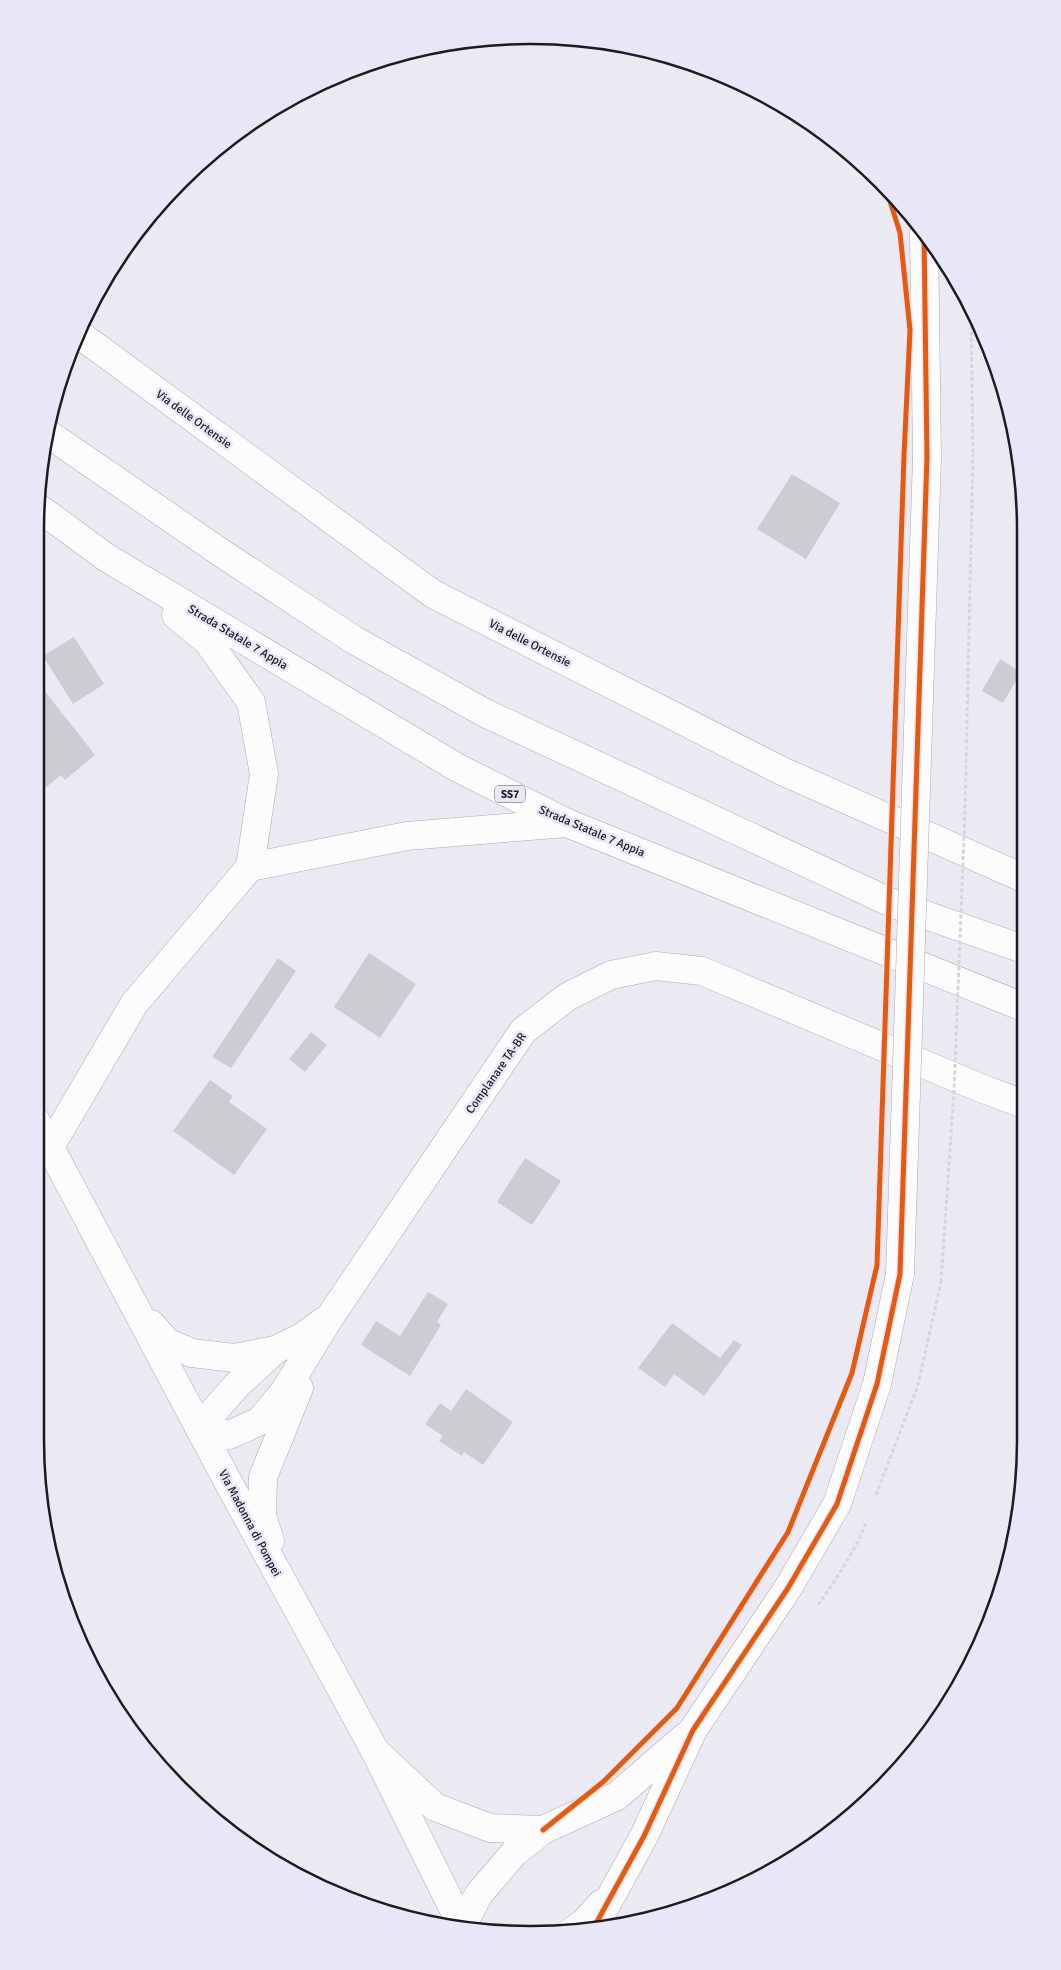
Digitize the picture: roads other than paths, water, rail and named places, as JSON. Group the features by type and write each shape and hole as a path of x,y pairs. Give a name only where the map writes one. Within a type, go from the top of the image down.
{"main road":[{"path":"597,1922 644,1836 693,1730 788,1588 837,1504 877,1384 900,1274 927,457 924,244"},
{"name":"Via delle Ortensie","path":"84,338 433,594 782,770 1017,875"},
{"path":"57,420 93,447 220,552"},
{"path":"53,437 220,552 354,640 485,713 894,904 1017,947"},
{"name":"Strada Statale 7 Appia","path":"45,512 107,558 458,768 567,823 1017,1004"},
{"path":"50,1147 134,1004 250,867 264,774 251,702 208,642 107,558"},
{"path":"250,867 407,836 567,823"},
{"name":"Complanare TA-BR","path":"330,1317 524,1031 567,997 611,976 656,966 702,970 1017,1101"},
{"name":"Via Madonna di Pompei","path":"44,1136 281,1581 376,1751 459,1921"},
{"path":"133,1304 168,1343 192,1353 234,1358 275,1350 302,1337 330,1317"},
{"path":"275,1350 237,1385 199,1428 230,1435 260,1421 284,1392 330,1317"},
{"path":"281,1581 262,1515 263,1478 283,1426 330,1317"},
{"path":"465,1922 479,1894 514,1852 543,1830 617,1796 693,1730"},
{"path":"376,1751 435,1807 490,1828 543,1830"},
{"path":"584,1923 613,1892"}]}
